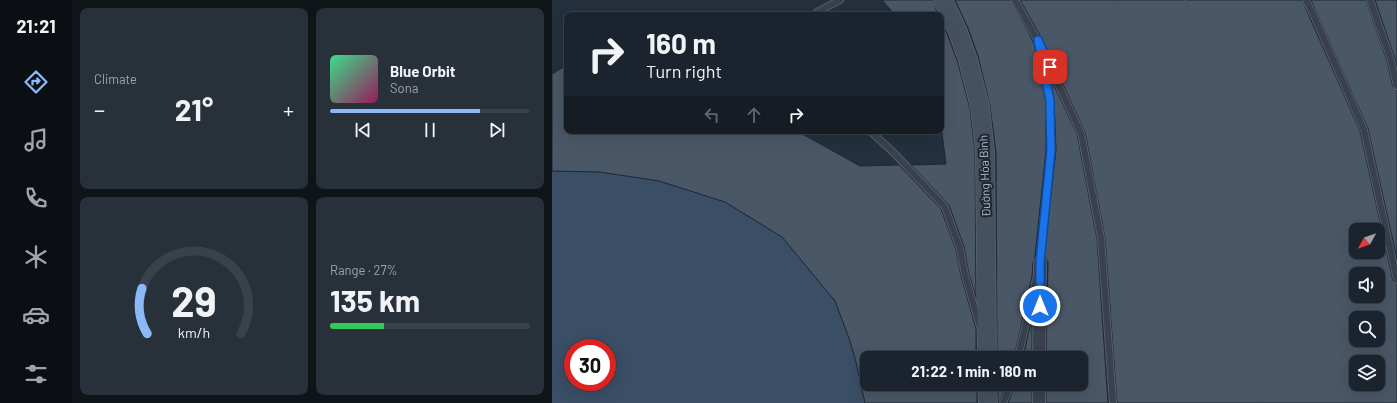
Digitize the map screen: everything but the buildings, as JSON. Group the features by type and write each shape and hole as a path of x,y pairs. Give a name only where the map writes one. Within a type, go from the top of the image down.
{"main road":[{"name":"Đường Hòa Bình","path":"943,0 958,32 968,60 980,106 985,152 987,351"}],"street":[{"path":"1040,262 1040,351"},
{"path":"1039,391 1039,403"}],"lane":[{"path":"817,12 840,0"},
{"path":"1015,0 1038,40 1080,133 1101,238 1113,403"},
{"path":"1306,0 1364,130 1397,280"},
{"path":"1370,0 1391,60 1397,86"},
{"path":"1019,351 1027,312 1040,262 1051,150 1050,101 1038,40"},
{"path":"873,134 893,152 945,206 960,249 965,275 986,351"},
{"path":"990,399 1001,391"}],"path":[{"path":"1106,307 1124,294 1132,280 1138,147 1128,58 1114,0"},
{"path":"1185,0 1209,58 1221,96 1235,166 1258,403"}],"water":[{"path":"552,171 600,172 659,181 725,202 782,237 835,301 850,341 860,380 860,391 862,391 865,403 552,403"}],"route":[{"path":"1040,306 1040,262 1051,150 1050,101 1038,40 1050,67"}]}
